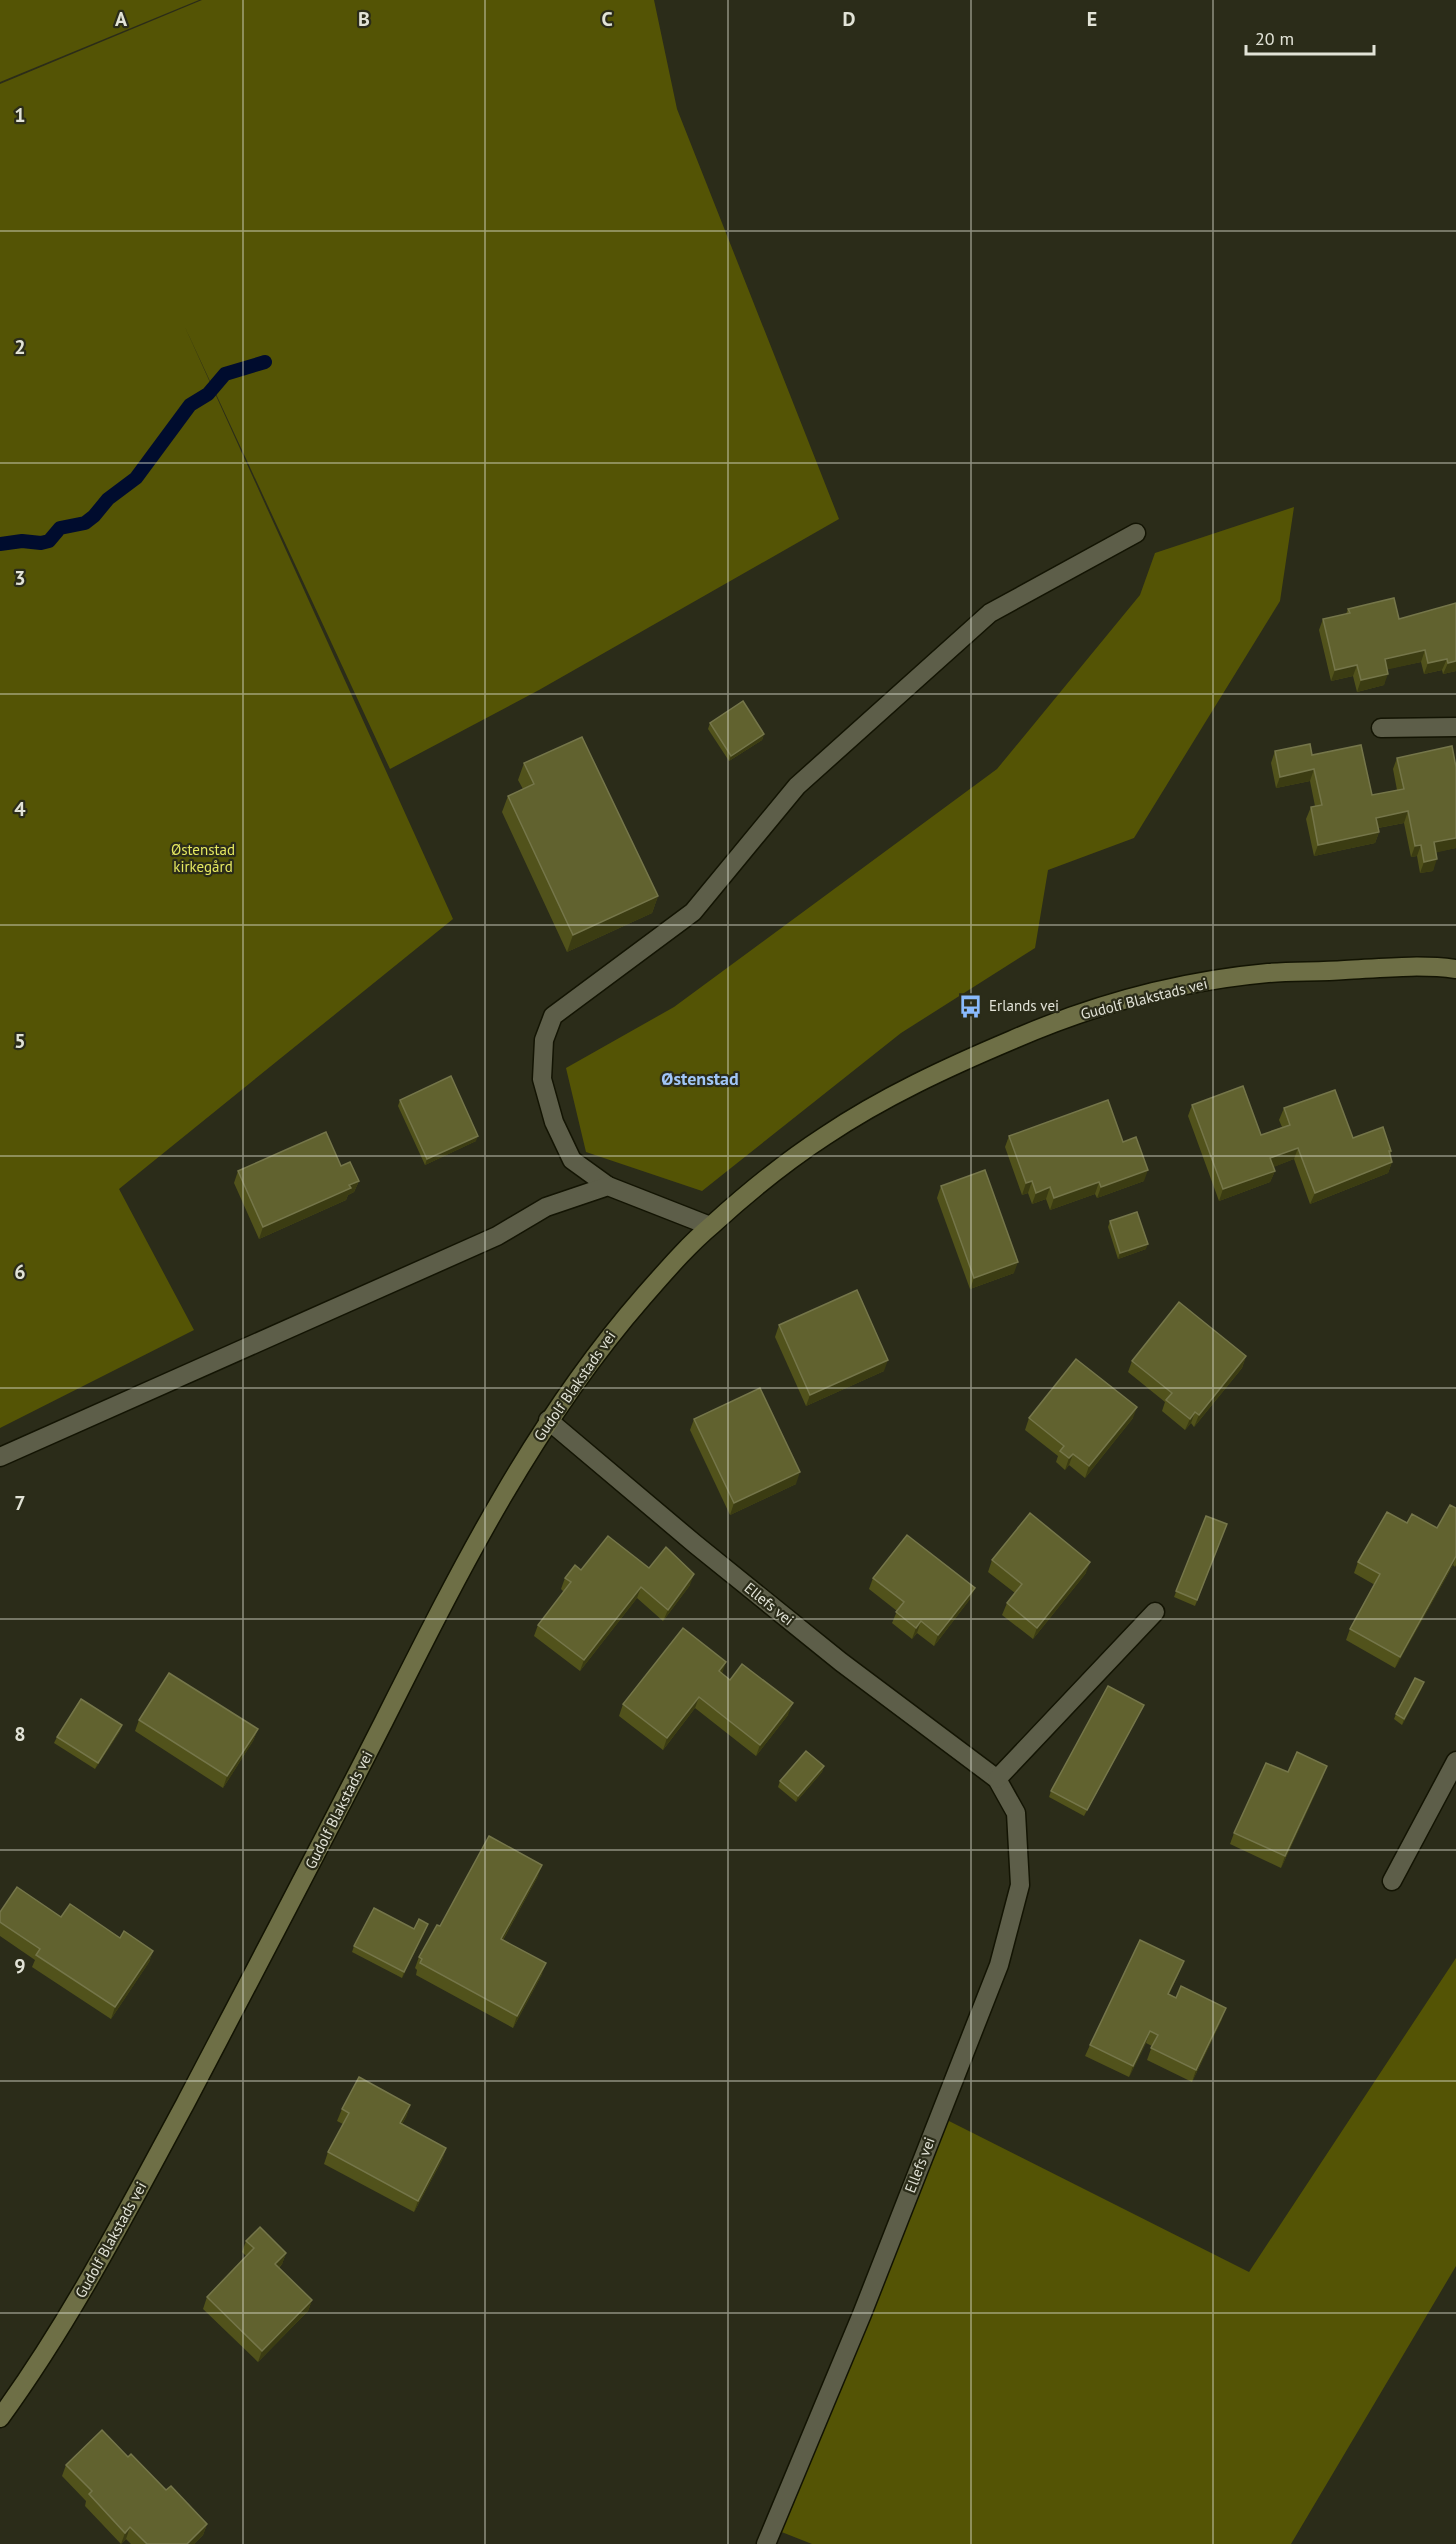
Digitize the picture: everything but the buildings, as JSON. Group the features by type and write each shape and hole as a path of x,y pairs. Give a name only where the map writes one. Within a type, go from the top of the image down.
{"street":[{"path":"710,1226 608,1186 572,1160 554,1122 542,1079 544,1040 553,1016 693,912 797,786 990,613 1136,533"},
{"path":"1381,728 1456,727"},
{"name":"Gudolf Blakstads vei","path":"0,2418 47,2350 101,2261 302,1883 467,1558 548,1420 604,1342 660,1277 710,1226 779,1168 827,1134 876,1106 956,1064 1037,1029 1105,1005 1185,986 1268,973 1411,968 1456,969"},
{"path":"0,1457 497,1236 546,1207 608,1186"},
{"name":"Ellefs vei","path":"548,1420 695,1544 841,1662 997,1779 1016,1813 1020,1885 999,1965 862,2314 766,2544"},
{"path":"997,1779 1155,1612"},
{"path":"1392,1881 1456,1761"}],"green space":[{"path":"0,0 199,0 0,82"},
{"name":"Østenstad kirkegård","path":"202,0 654,0 677,109 839,519 539,690 390,769 184,325 453,919 119,1189 194,1330 0,1428 0,84"},
{"path":"1294,507 1280,601 1134,838 1048,870 1035,948 901,1033 702,1191 586,1152 566,1068 674,1007 997,769 1140,595 1155,553"},
{"path":"1456,1958 1456,2266 1291,2544 812,2544 774,2529 941,2117 1249,2272"}],"waterway":[{"path":"0,544 22,541 41,543 49,541 60,528 85,523 108,499 136,478 190,405 208,394 225,374 265,362"}],"place":[{"name":"Erlands vei","path":"971,1006"}],"district":[{"name":"Østenstad","path":"700,1079"}]}
